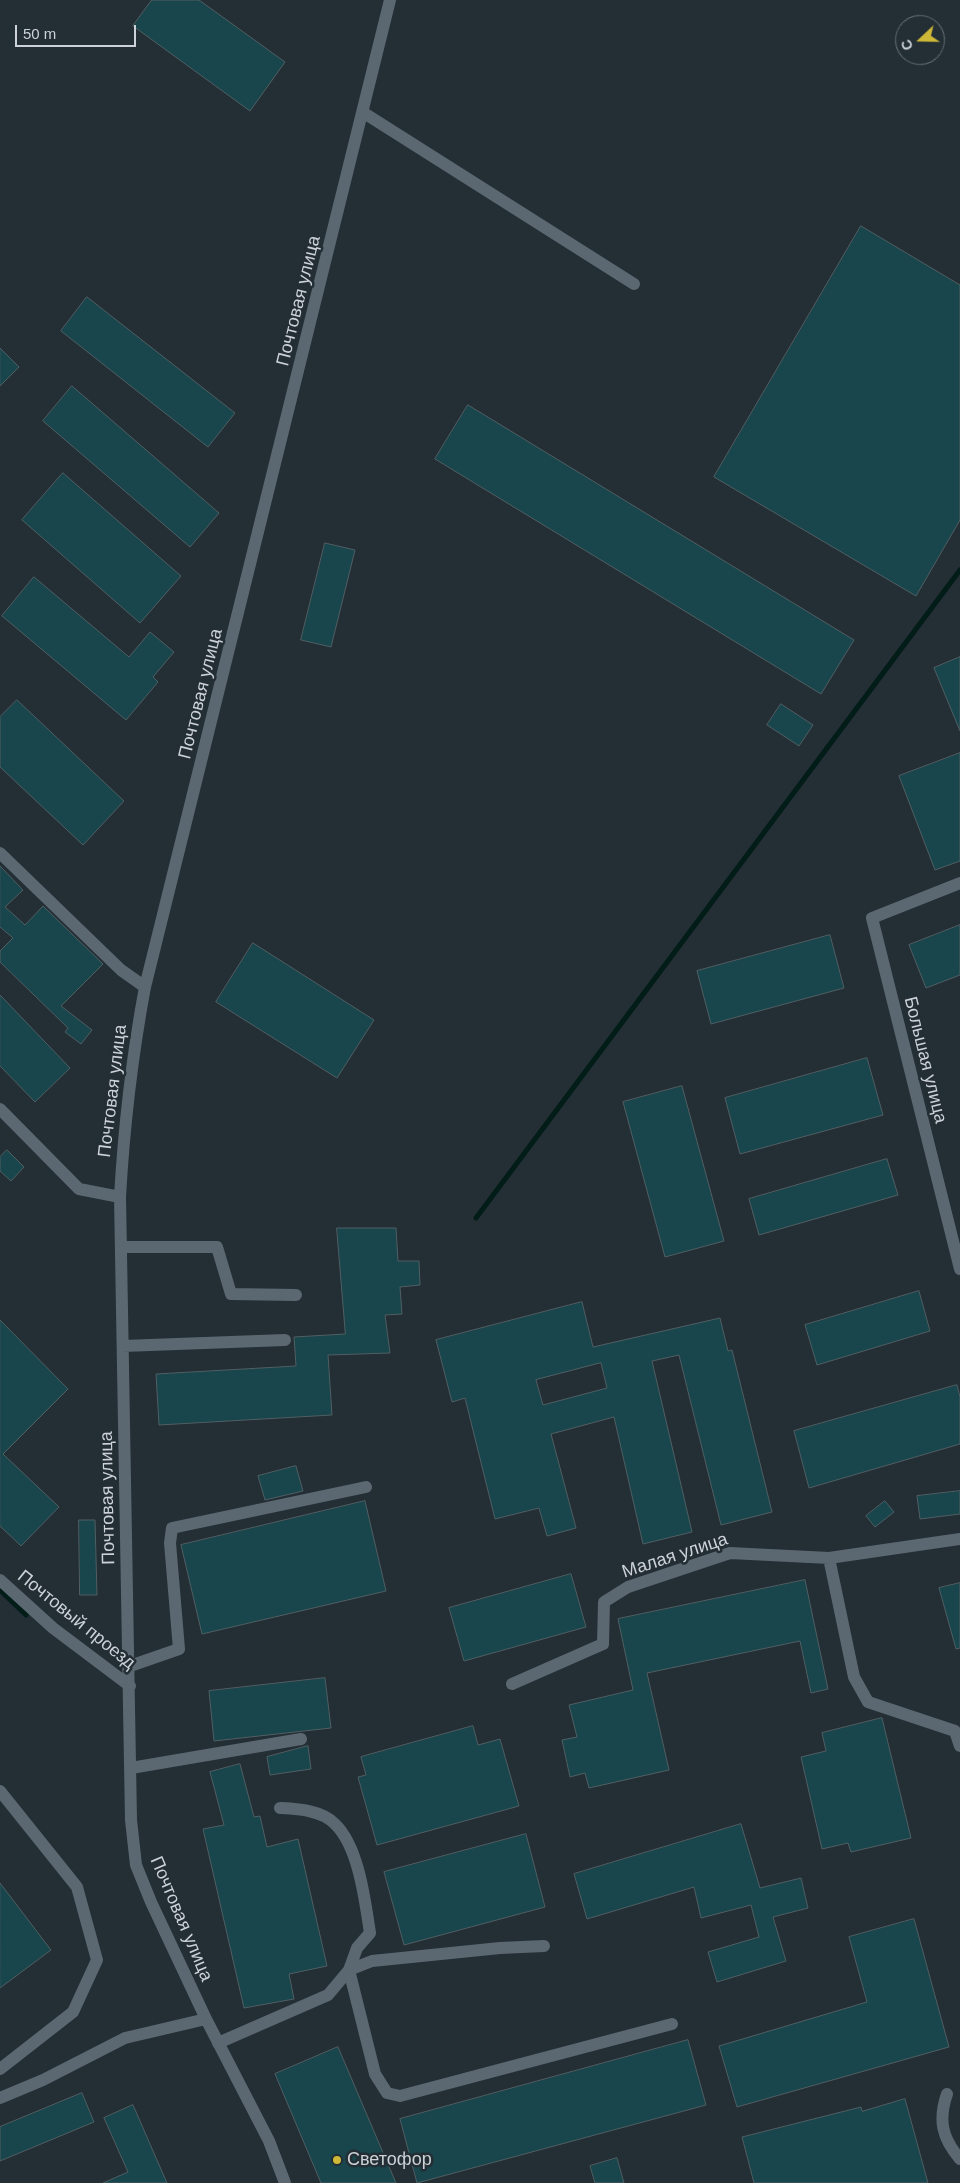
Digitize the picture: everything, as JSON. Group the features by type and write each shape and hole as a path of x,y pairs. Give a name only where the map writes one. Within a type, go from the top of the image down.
{"street":[{"name":"Почтовая улица","path":"285,2183 269,2141 206,2019 151,1902 136,1865 131,1820 130,1666 120,1197 124,1128 133,1052 145,988 364,113 390,0"},
{"path":"364,113 634,284"},
{"path":"0,853 121,970 145,988"},
{"name":"Большая улица","path":"960,883 872,918 960,1269"},
{"path":"0,1109 79,1189 120,1197"},
{"path":"121,1247 217,1247 231,1294 296,1295"},
{"path":"122,1346 285,1340"},
{"path":"130,1666 179,1649 170,1543 172,1528 366,1487"},
{"name":"Малая улица","path":"512,1684 603,1644 604,1602 628,1587 730,1553 829,1558 960,1539"},
{"path":"829,1558 854,1677 868,1702 955,1731 960,1746"},
{"name":"Почтовый проезд","path":"0,1580 53,1628 130,1686"},
{"path":"131,1768 301,1740"},
{"path":"0,1791 77,1887 97,1960 73,2012 0,2069"},
{"path":"218,2043 328,1995 349,1970 357,1948 370,1933 363,1891 349,1845 335,1823 307,1810 280,1808"},
{"path":"349,1970 372,1961 500,1948 544,1946"},
{"path":"349,1970 375,2074 387,2093 400,2096 672,2024"},
{"path":"0,2098 44,2080 125,2038 206,2019"},
{"path":"947,2094 941,2112 943,2129 950,2148 960,2159"}],"building":[{"path":"152,0 199,0 285,62 250,111 133,26"},
{"path":"861,226 960,285 960,520 916,596 714,477"},
{"path":"87,297 235,413 208,447 61,331"},
{"path":"0,348 19,367 0,386"},
{"path":"72,386 219,513 190,547 43,421"},
{"path":"468,405 854,640 821,694 435,459"},
{"path":"63,473 181,576 140,623 22,520"},
{"path":"325,543 355,550 331,647 301,640"},
{"path":"34,577 129,657 150,632 174,652 153,677 158,682 126,720 2,616"},
{"path":"960,657 960,731 934,668"},
{"path":"17,700 124,801 83,845 0,767 0,717"},
{"path":"781,704 813,725 799,746 767,725"},
{"path":"960,753 960,861 935,870 899,776"},
{"path":"0,866 23,890 5,907 25,925 43,906 103,964 61,1006 92,1030 81,1044 65,1032 68,1028 0,962 0,951 13,938 0,927"},
{"path":"960,925 960,975 926,988 909,945"},
{"path":"830,935 844,988 711,1024 697,971"},
{"path":"253,943 374,1020 337,1078 216,1002"},
{"path":"0,995 70,1068 35,1102 0,1066"},
{"path":"867,1058 883,1115 740,1154 725,1098"},
{"path":"682,1086 724,1241 665,1257 623,1102"},
{"path":"7,1150 24,1167 11,1181 0,1171 0,1157"},
{"path":"887,1159 898,1195 759,1235 749,1199"},
{"path":"337,1228 396,1228 398,1261 419,1261 420,1285 400,1287 402,1314 385,1315 390,1353 328,1355 332,1415 159,1425 156,1374 296,1366 294,1337 345,1334"},
{"path":"919,1291 930,1331 817,1365 805,1325"},
{"path":"582,1302 593,1347 720,1318 728,1351 732,1350 772,1512 721,1525 679,1355 652,1361 692,1532 643,1544 614,1417 551,1434 576,1528 547,1536 539,1508 495,1519 465,1398 452,1402 436,1340","holes":["601,1363 607,1388 543,1405 536,1380"]},
{"path":"0,1320 68,1389 3,1454 59,1507 21,1546 0,1526"},
{"path":"957,1385 960,1397 960,1444 809,1488 794,1431"},
{"path":"296,1466 303,1491 265,1500 258,1476"},
{"path":"960,1491 960,1514 920,1519 917,1496"},
{"path":"365,1501 386,1591 202,1634 181,1545"},
{"path":"885,1501 894,1512 875,1527 866,1516"},
{"path":"79,1520 95,1520 97,1595 80,1595"},
{"path":"571,1574 586,1627 464,1661 449,1608"},
{"path":"805,1580 828,1689 811,1693 800,1641 647,1673 669,1770 589,1788 585,1773 570,1777 562,1740 577,1737 569,1705 633,1690 618,1619"},
{"path":"960,1583 960,1648 956,1649 939,1588"},
{"path":"325,1678 331,1728 214,1741 209,1691"},
{"path":"882,1718 911,1838 851,1852 848,1843 822,1849 801,1757 826,1751 822,1733"},
{"path":"473,1726 478,1745 500,1739 519,1806 377,1845 358,1777 366,1775 361,1757"},
{"path":"308,1746 311,1769 270,1775 267,1757"},
{"path":"240,1764 254,1817 260,1816 267,1847 298,1839 327,1966 289,1974 294,1999 244,2008 203,1829 224,1825 210,1772"},
{"path":"741,1824 760,1888 801,1878 808,1908 773,1917 786,1961 717,1982 708,1952 759,1937 751,1905 701,1918 694,1887 587,1919 574,1874"},
{"path":"526,1834 545,1907 404,1945 384,1872"},
{"path":"0,1883 51,1950 0,1988"},
{"path":"914,1919 949,2047 737,2107 719,2046 867,2002 849,1937"},
{"path":"688,2040 706,2105 417,2183 400,2119"},
{"path":"338,2047 396,2183 321,2183 275,2074"},
{"path":"82,2093 94,2122 0,2161 0,2127"},
{"path":"905,2099 928,2183 754,2183 742,2137 861,2107 862,2111"},
{"path":"133,2105 167,2183 103,2183 128,2172 104,2118"},
{"path":"617,2158 624,2183 595,2183 590,2166"}],"waterway":[{"path":"476,1218 960,570"},
{"path":"0,1590 26,1615"}],"place":[{"name":"Светофор","path":"337,2160"}]}
